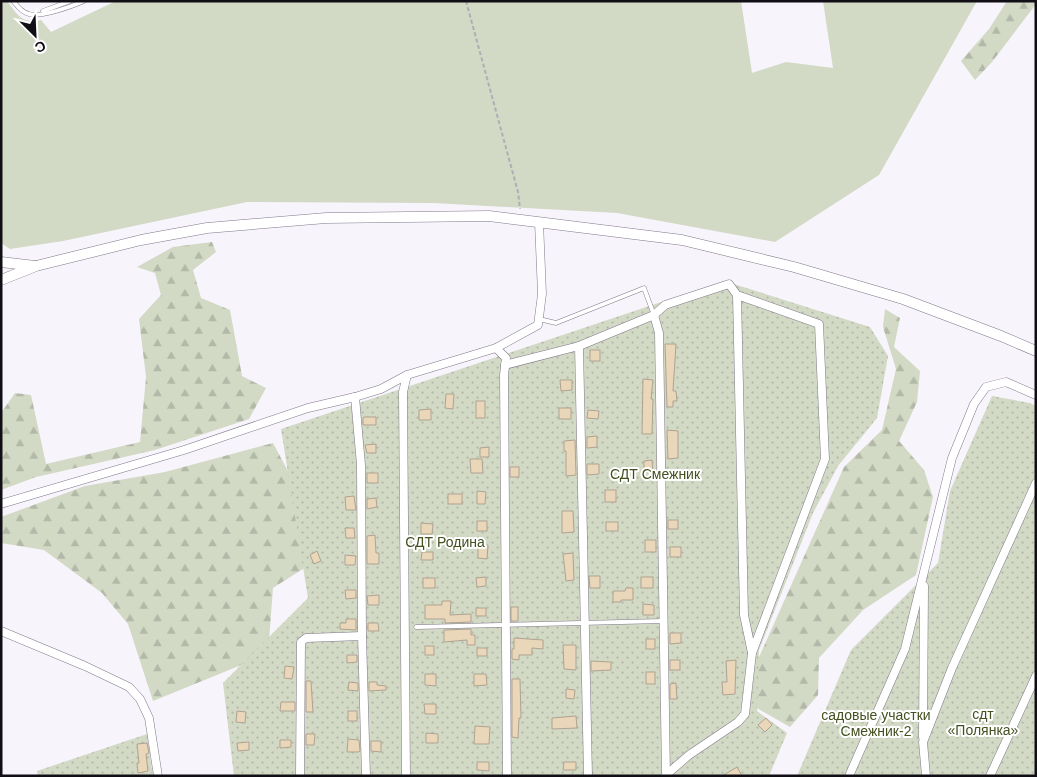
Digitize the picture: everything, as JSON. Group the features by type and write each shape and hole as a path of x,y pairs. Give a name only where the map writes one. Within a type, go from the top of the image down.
{"street":[{"path":"1,280 36,266 141,240 207,228 326,218 489,216 682,240 794,267 903,299 1036,351"},
{"path":"1,504 184,450 308,408 381,389 407,375 496,348 538,325 542,294 539,222"},
{"path":"1,262 36,266"},
{"path":"505,365 579,346 654,315 665,305 729,284 736,295 744,615 752,653"},
{"path":"665,775 689,755 738,722 745,714 752,653 826,460 818,324 736,295"},
{"path":"654,315 660,334 665,775"},
{"path":"579,346 588,776"},
{"path":"496,348 506,358 504,375 506,776"},
{"path":"406,776 403,392 407,375"},
{"path":"849,776 905,649 952,458 974,404 986,387 1006,382 1036,395"},
{"path":"355,397 361,465 362,636 366,776"},
{"path":"923,742 952,668 1036,483"},
{"path":"924,574 923,742 926,776"},
{"path":"1,630 129,687 140,699 149,718 158,776"},
{"path":"300,776 301,642 306,638 362,636"},
{"path":"990,776 1036,676"}],"lane":[{"path":"13,1 24,12 34,15 54,12 84,1"},
{"path":"34,15 70,1"},
{"path":"539,319 556,322 644,288 654,315"},
{"path":"416,627 663,621"}],"path":[{"path":"466,1 518,192 520,220"}],"green space":[{"path":"1,1 7,1 17,14 24,19 29,21 41,20 51,32 116,1 741,1 752,73 786,62 833,68 823,1 977,1 879,175 775,242 617,213 433,203 247,202 63,241 10,249 1,243"},
{"path":"1007,1 1036,1 1036,4 992,62 975,80 961,61 989,29"},
{"path":"212,242 216,252 193,270 201,298 230,310 242,376 266,388 249,419 155,450 36,477 1,490 1,413 15,393 31,395 46,464 140,442 146,377 139,319 161,295 155,273 137,267 173,247"},
{"name":"СДТ Смежник","path":"724,281 870,327 888,356 877,418 838,466 813,513 759,650 757,711 787,733 769,776 234,776 223,683 308,598 281,429"},
{"path":"885,309 900,318 894,347 920,371 917,402 899,441 924,470 933,497 916,575 863,610 819,658 818,695 790,727 755,707 747,684 844,467 882,430 896,369 883,327"},
{"name":"сдт «Полянка»","path":"992,396 1030,403 1036,406 1036,776 797,776 851,650 938,563 950,491"},
{"path":"273,443 297,488 306,567 273,588 268,654 153,701 128,624 102,593 44,550 1,543 1,517 85,486 165,472"},
{"path":"147,734 153,776 38,776 37,771"}],"building":[{"path":"665,344 676,344 673,391 676,391 677,401 673,401 673,407 667,407"},
{"path":"590,350 600,350 600,361 590,361"},
{"path":"643,379 653,380 651,399 653,399 652,434 642,434"},
{"path":"560,380 572,380 572,390 561,391"},
{"path":"446,394 454,394 453,409 445,408"},
{"path":"476,401 485,401 485,418 476,418"},
{"path":"559,408 571,408 571,419 559,419"},
{"path":"431,409 431,420 419,420 419,410"},
{"path":"588,410 599,411 598,419 587,418"},
{"path":"364,417 376,417 376,425 363,425"},
{"path":"667,430 678,431 678,458 668,459"},
{"path":"597,436 597,447 587,448 587,437"},
{"path":"575,440 576,475 566,476 564,441"},
{"path":"376,444 376,453 367,453 365,445"},
{"path":"489,447 489,457 480,457 480,448"},
{"path":"470,459 482,459 483,473 471,473"},
{"path":"652,460 653,472 644,472 644,461"},
{"path":"587,464 599,464 599,474 587,475"},
{"path":"510,467 519,467 519,477 510,477"},
{"path":"367,473 378,473 378,483 367,483"},
{"path":"605,490 616,490 616,502 605,502"},
{"path":"477,491 486,492 485,504 477,504"},
{"path":"448,494 462,494 462,504 448,504"},
{"path":"354,496 356,510 346,510 345,497"},
{"path":"376,498 377,507 367,509 367,499"},
{"path":"562,511 573,511 574,532 562,533"},
{"path":"668,520 678,520 678,529 668,529"},
{"path":"477,521 487,521 487,531 477,531"},
{"path":"606,522 618,522 618,531 606,531"},
{"path":"421,523 433,524 432,534 421,534"},
{"path":"345,528 354,528 355,538 346,538"},
{"path":"375,535 376,553 379,553 379,564 367,564 367,536"},
{"path":"645,540 656,540 656,552 645,552"},
{"path":"478,545 488,545 487,559 478,558"},
{"path":"670,547 681,547 681,557 670,557"},
{"path":"317,551 321,561 314,564 310,555"},
{"path":"422,552 433,552 433,560 421,560"},
{"path":"573,553 574,580 566,581 563,554"},
{"path":"345,555 356,556 355,565 345,565"},
{"path":"589,576 600,576 600,588 590,588"},
{"path":"486,577 486,586 477,587 476,578"},
{"path":"641,577 653,577 653,588 641,588"},
{"path":"423,578 435,578 435,588 423,588"},
{"path":"626,588 633,588 633,600 613,602 613,591 625,591"},
{"path":"345,590 356,590 356,598 346,599"},
{"path":"379,595 379,605 368,605 367,596"},
{"path":"442,601 451,601 450,615 471,614 471,622 445,623 445,619 425,619 425,605 442,605"},
{"path":"643,604 654,605 654,615 643,615"},
{"path":"511,607 518,607 518,621 511,621"},
{"path":"476,608 486,608 486,616 476,616"},
{"path":"346,619 356,619 356,630 340,629 340,623 346,623"},
{"path":"368,623 378,623 379,631 368,631"},
{"path":"471,629 471,635 475,635 475,645 467,645 467,640 444,642 444,630"},
{"path":"670,633 681,633 681,643 670,644"},
{"path":"514,638 543,640 543,649 532,648 532,655 519,655 519,660 512,659"},
{"path":"646,639 655,639 655,649 646,649"},
{"path":"563,645 576,645 576,670 564,669"},
{"path":"425,646 434,646 434,655 425,655"},
{"path":"477,648 487,648 487,656 477,656"},
{"path":"347,655 357,655 357,662 347,663"},
{"path":"670,660 680,660 680,670 670,670"},
{"path":"736,660 735,694 723,695 722,682 727,682 726,661"},
{"path":"591,661 611,662 611,670 591,671"},
{"path":"285,666 294,667 292,679 284,678"},
{"path":"646,672 655,672 655,684 646,684"},
{"path":"425,674 436,674 436,686 425,685"},
{"path":"474,674 486,674 487,685 474,686"},
{"path":"512,679 520,679 521,718 519,718 518,738 512,737"},
{"path":"306,681 311,681 313,712 306,712"},
{"path":"349,682 358,683 358,691 348,690"},
{"path":"369,682 377,682 377,685 386,686 386,690 369,691"},
{"path":"676,683 677,699 670,699 670,684"},
{"path":"566,689 575,690 574,699 566,698"},
{"path":"281,702 295,702 295,711 280,711"},
{"path":"424,704 436,704 436,714 425,714"},
{"path":"237,711 246,712 245,723 236,722"},
{"path":"348,711 357,711 357,721 348,721"},
{"path":"576,716 577,728 552,729 552,718"},
{"path":"766,718 772,725 765,732 758,725"},
{"path":"475,726 490,727 489,744 474,744"},
{"path":"426,733 438,734 438,743 426,743"},
{"path":"306,734 315,734 314,745 306,745"},
{"path":"348,739 359,740 360,751 347,752"},
{"path":"280,740 291,740 291,747 280,748"},
{"path":"371,741 381,741 381,752 371,751"},
{"path":"249,742 249,750 238,751 237,743"},
{"path":"147,743 149,753 146,754 148,771 138,773 137,744"},
{"path":"477,762 489,762 489,771 477,770"},
{"path":"564,762 576,762 576,770 563,770"},
{"path":"737,767 742,776 722,776"}],"park label":[{"name":"СДТ Родина","path":"445,542"},
{"name":"садовые участки Смежник-2","path":"876,724"}]}
